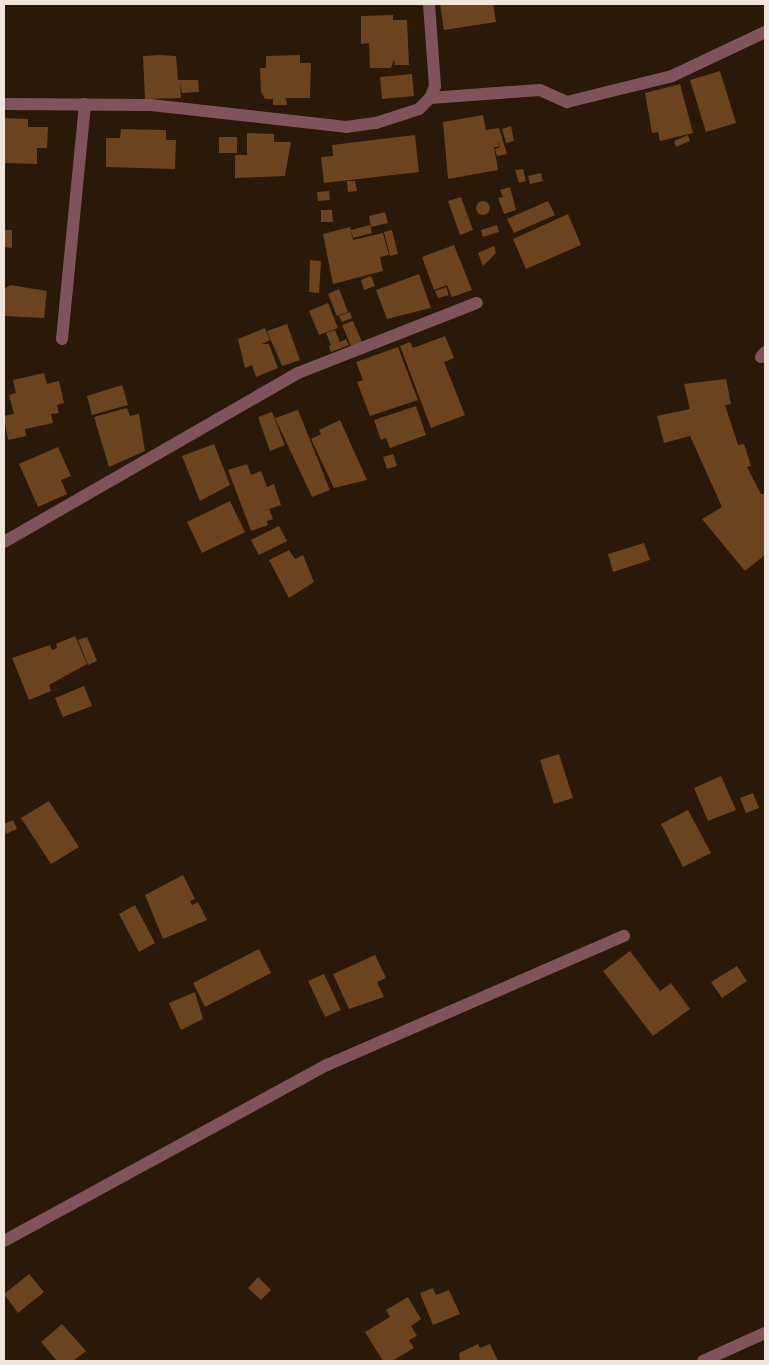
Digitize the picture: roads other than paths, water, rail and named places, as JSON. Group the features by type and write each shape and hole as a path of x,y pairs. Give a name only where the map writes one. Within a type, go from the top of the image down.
{"street":[{"path":"4,104 151,105 346,127 376,124 419,109 430,98 435,86 429,4"},
{"path":"430,98 540,90 567,102 672,76 765,32"},
{"path":"62,339 85,104"},
{"path":"4,542 298,373 478,303"},
{"path":"4,1241 328,1064 624,936"},
{"path":"703,1361 765,1333"}]}
